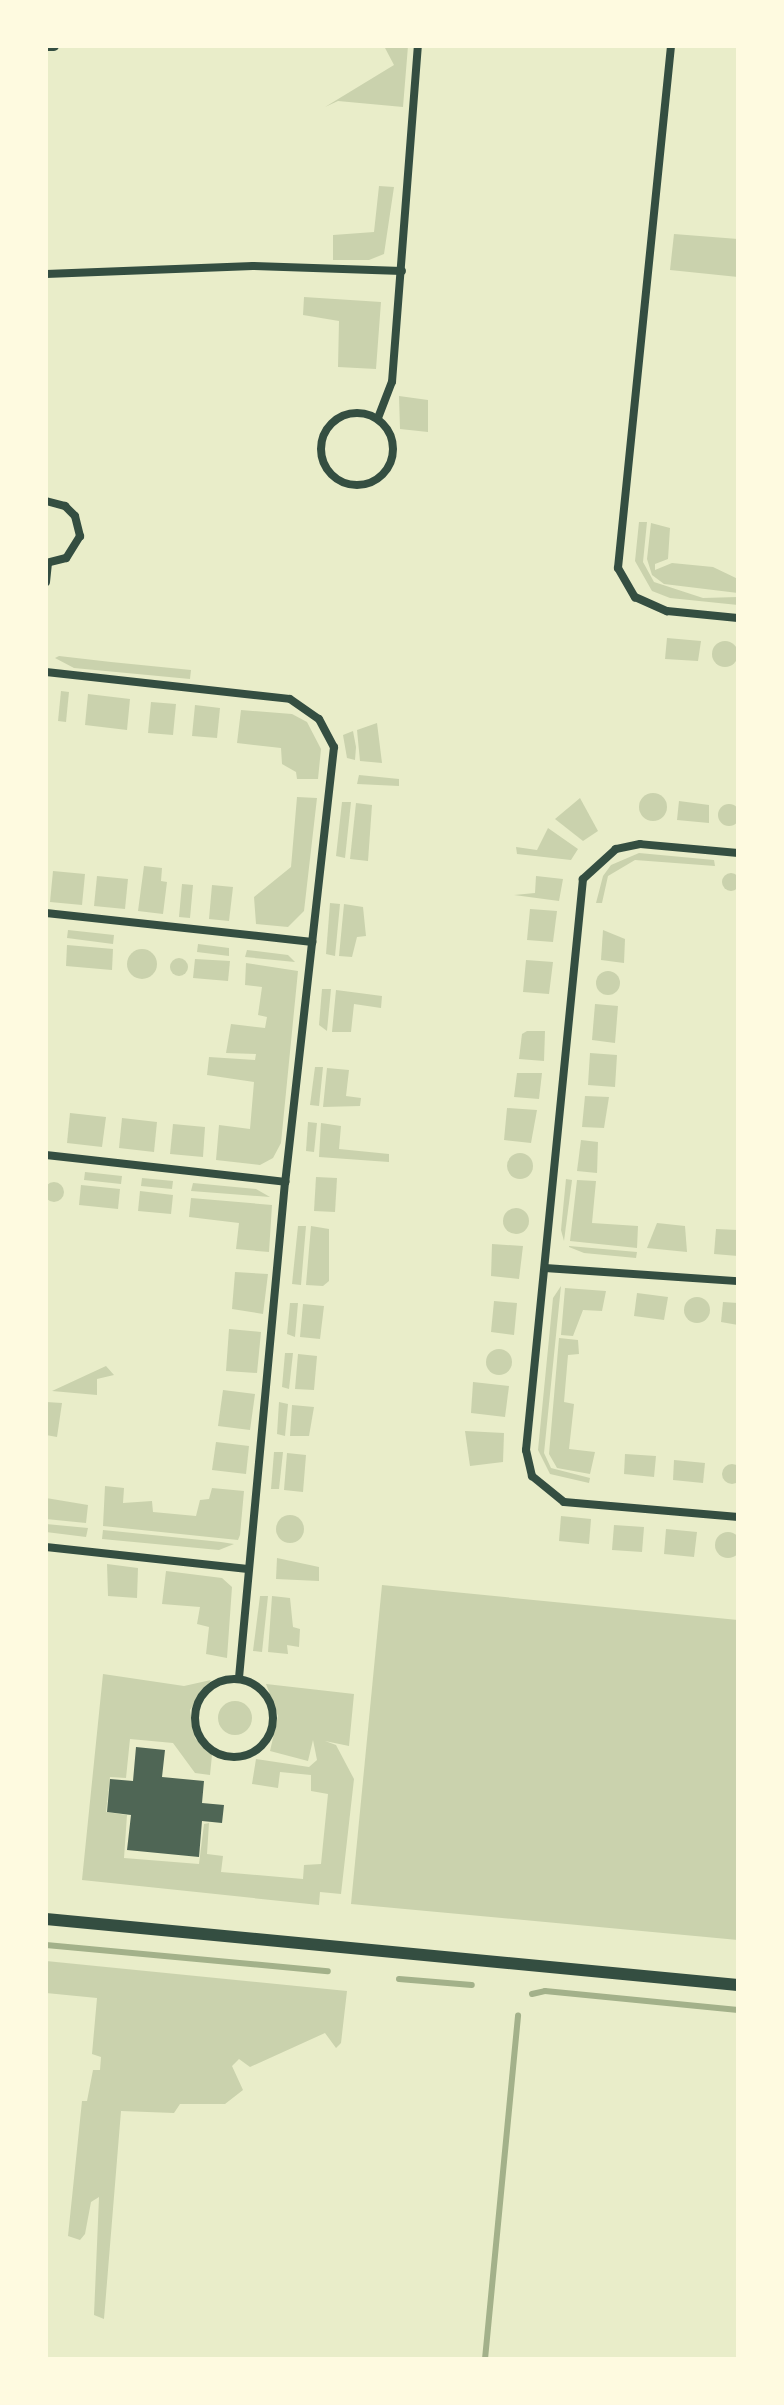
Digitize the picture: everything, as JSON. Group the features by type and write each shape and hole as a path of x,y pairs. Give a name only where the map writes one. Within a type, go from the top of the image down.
{"main road":[{"path":"46,1919 738,1985"}],"street":[{"path":"46,46 54,46"},
{"path":"378,418 392,382 418,46"},
{"path":"671,46 618,568 635,597 667,611 738,618"},
{"path":"46,274 253,266 402,271"},
{"path":"353,412 378,418 393,442 391,462 374,481 361,485 339,480 321,454 330,425 353,412"},
{"path":"46,501 65,506 75,516 80,536 66,558 47,563 46,582"},
{"path":"46,672 290,699 311,709 334,747 285,1182 239,1679"},
{"path":"738,853 640,844 616,849 583,879 526,1450 532,1476 564,1502 738,1517"},
{"path":"46,913 312,942"},
{"path":"46,1155 285,1182"},
{"path":"545,1268 738,1281"},
{"path":"46,1547 248,1569"},
{"path":"239,1679 252,1684 269,1701 272,1727 258,1749 234,1758 203,1743 195,1720 207,1690 239,1679"}],"green space":[{"path":"384,46 408,46 403,107 338,101 325,107 394,65"},
{"path":"379,186 394,187 384,254 369,260 333,260 333,235 374,232"},
{"path":"674,234 738,239 738,277 670,270"},
{"path":"304,297 381,302 376,369 338,367 339,321 303,315"},
{"path":"399,396 428,400 428,432 400,429"},
{"path":"639,522 647,522 643,562 654,582 703,598 738,597 738,605 670,598 652,591 635,561"},
{"path":"651,523 670,528 668,559 655,564 655,570 672,563 713,567 738,579 738,593 664,584 652,575 647,559"},
{"path":"667,638 701,641 698,661 665,659"},
{"path":"725,641 734,645 738,654 734,663 725,667 716,663 712,654 716,645"},
{"path":"55,658 191,670 190,679 74,668"},
{"path":"61,691 69,692 66,722 58,721"},
{"path":"88,694 130,699 127,730 85,725"},
{"path":"151,702 176,704 173,735 148,733"},
{"path":"195,705 220,708 217,738 192,736"},
{"path":"241,710 292,714 307,722 321,749 318,779 297,779 296,772 282,764 281,748 237,743"},
{"path":"377,723 382,763 360,761 357,730"},
{"path":"353,731 355,760 347,758 343,735"},
{"path":"359,775 399,779 399,786 357,784"},
{"path":"653,793 663,797 667,807 663,817 653,821 643,817 639,807 643,797"},
{"path":"297,797 317,798 304,911 288,927 256,924 254,897 291,867"},
{"path":"580,798 598,831 583,841 555,819"},
{"path":"679,801 709,805 709,823 677,820"},
{"path":"342,802 351,802 345,858 336,856"},
{"path":"356,803 372,805 368,861 350,859"},
{"path":"729,804 737,807 740,815 737,823 729,826 721,823 718,815 721,807"},
{"path":"548,828 578,849 571,860 517,854 516,847 537,850"},
{"path":"639,853 714,860 715,866 635,860 608,876 602,903 596,903 603,876 611,865"},
{"path":"144,866 162,868 161,881 167,882 163,914 138,911"},
{"path":"53,871 85,874 82,905 50,902"},
{"path":"727,873 735,873 740,882 738,889 727,891 722,886 722,878"},
{"path":"97,876 128,879 125,909 94,906"},
{"path":"536,876 563,879 559,901 514,895 535,893"},
{"path":"182,884 193,885 190,918 179,917"},
{"path":"212,885 233,887 229,921 209,919"},
{"path":"330,903 340,904 335,956 326,954"},
{"path":"344,904 363,907 366,936 357,937 352,957 339,956"},
{"path":"530,909 557,911 553,942 527,940"},
{"path":"68,930 114,935 113,944 67,938"},
{"path":"603,930 625,939 624,963 601,960"},
{"path":"198,944 229,948 229,956 197,952"},
{"path":"67,945 113,949 112,970 66,966"},
{"path":"142,949 152,954 157,964 152,974 142,979 132,974 127,964 132,954"},
{"path":"247,950 288,955 295,962 245,957"},
{"path":"179,958 188,967 179,976 170,967"},
{"path":"195,959 230,961 228,981 193,978"},
{"path":"526,960 553,962 549,994 523,992"},
{"path":"246,963 298,971 281,1143 273,1158 260,1165 216,1160 219,1125 250,1129 254,1082 207,1075 209,1057 255,1060 256,1054 226,1053 231,1024 265,1028 267,1017 258,1015 262,987 245,985"},
{"path":"603,971 613,971 620,978 620,988 613,995 603,995 596,988 596,978"},
{"path":"322,989 331,989 327,1031 319,1025"},
{"path":"336,990 382,996 381,1008 354,1004 351,1032 332,1032"},
{"path":"595,1004 618,1006 615,1043 592,1040"},
{"path":"545,1031 544,1061 519,1059 522,1034"},
{"path":"590,1053 617,1055 615,1087 588,1085"},
{"path":"315,1067 323,1067 319,1106 310,1105"},
{"path":"327,1068 349,1070 346,1096 361,1098 360,1106 323,1107"},
{"path":"517,1073 542,1073 539,1099 514,1097"},
{"path":"585,1096 609,1097 604,1128 582,1127"},
{"path":"507,1108 537,1110 531,1143 504,1140"},
{"path":"70,1113 106,1117 102,1147 67,1143"},
{"path":"122,1118 157,1122 154,1152 119,1148"},
{"path":"308,1122 317,1123 314,1152 306,1151"},
{"path":"321,1123 341,1126 339,1149 389,1154 389,1162 319,1157"},
{"path":"173,1124 205,1127 203,1157 170,1154"},
{"path":"581,1140 598,1142 597,1173 577,1171"},
{"path":"520,1153 529,1157 533,1166 529,1175 520,1179 511,1175 507,1166 511,1157"},
{"path":"85,1172 122,1176 121,1184 84,1180"},
{"path":"316,1177 337,1178 335,1212 314,1211"},
{"path":"142,1178 173,1181 172,1189 141,1186"},
{"path":"566,1179 572,1180 564,1241 561,1230"},
{"path":"577,1180 596,1181 592,1223 638,1226 637,1248 570,1241"},
{"path":"50,1182 58,1182 64,1192 58,1202 50,1202 44,1196 44,1188"},
{"path":"193,1183 256,1189 270,1197 191,1191"},
{"path":"81,1185 120,1189 118,1209 79,1205"},
{"path":"140,1191 173,1195 171,1214 138,1211"},
{"path":"191,1198 272,1205 269,1252 236,1249 239,1223 189,1217"},
{"path":"516,1208 525,1212 529,1221 525,1230 516,1234 507,1230 503,1221 507,1212"},
{"path":"657,1223 685,1226 687,1252 647,1248"},
{"path":"298,1226 306,1226 301,1285 292,1284"},
{"path":"311,1226 329,1229 329,1281 323,1286 306,1285"},
{"path":"716,1229 738,1230 738,1256 714,1254"},
{"path":"492,1244 523,1246 519,1279 491,1276"},
{"path":"569,1247 637,1252 636,1258 584,1253"},
{"path":"235,1272 268,1274 263,1314 232,1309"},
{"path":"561,1286 544,1453 551,1468 590,1478 589,1483 550,1474 538,1450 553,1298"},
{"path":"565,1288 606,1291 602,1311 583,1310 573,1336 561,1335"},
{"path":"637,1293 668,1297 664,1320 634,1316"},
{"path":"697,1297 706,1301 710,1310 706,1319 697,1323 688,1319 684,1310 688,1301"},
{"path":"494,1301 517,1303 514,1335 491,1332"},
{"path":"723,1302 738,1303 738,1325 721,1322"},
{"path":"290,1303 298,1303 295,1337 287,1334"},
{"path":"303,1304 324,1306 320,1339 300,1337"},
{"path":"229,1329 261,1332 257,1373 226,1371"},
{"path":"559,1338 578,1340 579,1354 568,1355 564,1402 574,1404 569,1449 595,1452 590,1474 557,1468 549,1454"},
{"path":"499,1349 509,1352 512,1362 509,1372 499,1375 489,1372 486,1362 489,1352"},
{"path":"285,1353 293,1353 289,1389 282,1387"},
{"path":"298,1354 317,1356 314,1390 295,1389"},
{"path":"106,1366 114,1375 97,1379 97,1395 52,1391"},
{"path":"473,1382 509,1386 505,1417 471,1413"},
{"path":"223,1390 255,1394 250,1430 218,1426"},
{"path":"46,1402 62,1403 57,1437 46,1435"},
{"path":"279,1402 288,1404 285,1436 277,1434"},
{"path":"292,1405 314,1407 309,1436 290,1436"},
{"path":"465,1431 504,1433 503,1462 470,1466"},
{"path":"216,1442 249,1446 246,1474 212,1470"},
{"path":"274,1452 283,1452 279,1489 271,1489"},
{"path":"287,1453 306,1455 303,1492 284,1490"},
{"path":"625,1454 656,1456 654,1477 624,1474"},
{"path":"674,1460 705,1463 703,1483 673,1480"},
{"path":"732,1464 739,1467 742,1474 739,1481 732,1484 725,1481 722,1474 725,1467"},
{"path":"105,1486 124,1488 123,1503 152,1501 153,1512 196,1516 200,1500 209,1499 212,1488 244,1491 240,1535 238,1540 103,1526"},
{"path":"46,1498 88,1505 86,1523 46,1519"},
{"path":"290,1515 300,1519 304,1529 300,1539 290,1543 280,1539 276,1529 280,1519"},
{"path":"561,1516 591,1519 589,1544 559,1541"},
{"path":"46,1524 88,1528 86,1537 46,1532"},
{"path":"614,1525 644,1527 642,1552 612,1550"},
{"path":"666,1529 697,1532 694,1557 664,1554"},
{"path":"103,1530 234,1544 219,1550 102,1539"},
{"path":"728,1532 737,1536 741,1545 737,1554 728,1558 719,1554 715,1545 719,1536"},
{"path":"277,1558 319,1567 319,1581 276,1579"},
{"path":"107,1564 138,1568 137,1598 108,1596"},
{"path":"166,1571 222,1578 232,1587 227,1658 206,1654 209,1627 197,1624 200,1607 162,1604"},
{"path":"382,1585 738,1620 738,1940 351,1904"},
{"path":"260,1596 268,1596 262,1652 253,1651"},
{"path":"272,1596 290,1598 293,1627 300,1629 299,1647 287,1645 288,1654 268,1652"},
{"path":"103,1674 184,1686 211,1680 190,1710 195,1738 212,1755 210,1775 195,1773 173,1743 130,1739 126,1778 110,1777 106,1812 127,1815 124,1858 199,1864 204,1824 209,1823 207,1854 223,1856 221,1872 303,1879 304,1865 321,1864 328,1794 311,1791 311,1775 280,1772 278,1788 252,1784 256,1759 309,1767 317,1760 313,1740 308,1761 270,1751 278,1716 266,1684 354,1694 349,1746 325,1741 336,1745 354,1779 341,1894 320,1892 319,1905 82,1880"},
{"path":"235,1701 247,1706 252,1718 247,1730 235,1735 223,1730 218,1718 223,1706"},
{"path":"46,1961 347,1991 341,2043 336,2048 325,2033 250,2067 239,2059 232,2066 243,2090 225,2104 180,2104 174,2113 121,2111 104,2319 94,2315 99,2197 91,2202 85,2234 80,2240 68,2236 82,2101 87,2101 93,2070 100,2070 101,2057 92,2054 97,1998 46,1993"}],"building":[{"path":"136,1747 165,1750 162,1777 204,1781 202,1803 224,1805 222,1823 202,1821 199,1857 127,1850 131,1815 107,1812 110,1779 133,1781"}],"waterway":[{"path":"46,1945 328,1971"},
{"path":"399,1979 472,1985"},
{"path":"532,1994 545,1991 738,2010"},
{"path":"485,2359 518,2016"}]}
